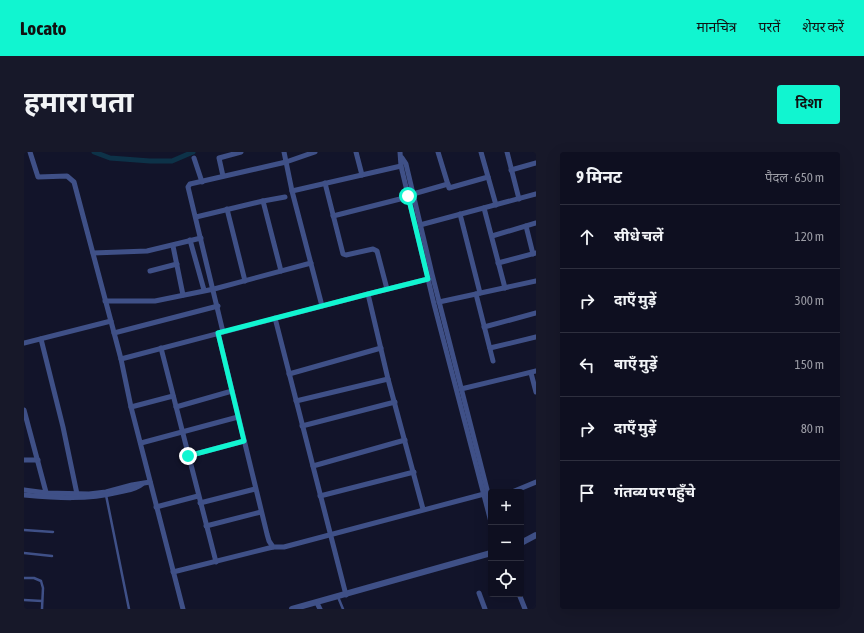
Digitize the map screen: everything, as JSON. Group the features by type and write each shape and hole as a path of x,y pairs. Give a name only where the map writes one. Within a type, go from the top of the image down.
{"street":[{"path":"30,152 38,177 67,176 74,182 121,359 131,407 172,572 183,609"},
{"path":"217,152 223,176"},
{"path":"219,158 241,152"},
{"path":"284,152 292,191 322,306"},
{"path":"273,547 269,541 261,512 238,417 221,332 218,306 188,187 190,184 286,162 315,152"},
{"path":"356,152 362,175"},
{"path":"438,152 449,188 488,177"},
{"path":"481,152 496,205"},
{"path":"507,152 519,199"},
{"path":"400,154 401,166 420,225 488,491"},
{"path":"400,154 406,164 410,195 428,279 488,510"},
{"path":"194,158 202,182"},
{"path":"511,170 536,164"},
{"path":"292,191 401,166"},
{"path":"325,184 344,255 373,249 377,251 387,289"},
{"path":"333,216 448,184"},
{"path":"420,225 536,194"},
{"path":"196,217 285,197"},
{"path":"263,201 281,271"},
{"path":"484,208 504,288"},
{"path":"227,209 245,281"},
{"path":"460,214 484,327 493,361"},
{"path":"492,236 536,223"},
{"path":"498,263 535,254 526,226"},
{"path":"93,252 147,250 173,246 201,238"},
{"path":"190,240 204,290"},
{"path":"173,246 184,295"},
{"path":"105,301 154,301 214,289 311,263"},
{"path":"150,271 177,264"},
{"path":"121,359 428,279"},
{"path":"439,302 536,281"},
{"path":"368,294 388,378 423,509"},
{"path":"114,333 218,306"},
{"path":"484,327 536,313"},
{"path":"275,318 346,595"},
{"path":"24,344 111,321"},
{"path":"490,348 536,337"},
{"path":"41,339 63,427 77,494"},
{"path":"161,348 216,562"},
{"path":"289,374 381,348"},
{"path":"461,389 533,372 536,392"},
{"path":"296,401 388,378"},
{"path":"176,407 232,391"},
{"path":"131,407 173,396"},
{"path":"302,426 395,402"},
{"path":"24,410 47,495"},
{"path":"141,443 238,417"},
{"path":"312,466 405,440"},
{"path":"188,456 244,441"},
{"path":"24,460 38,460"},
{"path":"320,496 414,472"},
{"path":"24,495 96,493 150,482"},
{"path":"519,489 536,482"},
{"path":"24,490 47,495 87,498 134,489 142,484"},
{"path":"200,503 255,489"},
{"path":"172,572 273,547 284,547 484,494"},
{"path":"156,507 198,496"},
{"path":"206,526 261,512"},
{"path":"524,541 536,535"},
{"path":"292,609 318,606 338,597 488,554"},
{"path":"479,593 485,609"},
{"path":"520,597 525,609"}],"lane":[{"path":"106,495 129,609"},
{"path":"24,530 53,532"},
{"path":"24,553 52,556"},
{"path":"24,578 34,578 41,581 43,588 42,609"},
{"path":"338,597 343,609"},
{"path":"24,600 42,601"}],"waterway":[{"path":"94,152 110,158 150,161 172,161 193,152"}],"route":[{"path":"188,456 244,441 218,333 428,279 408,196"}]}
